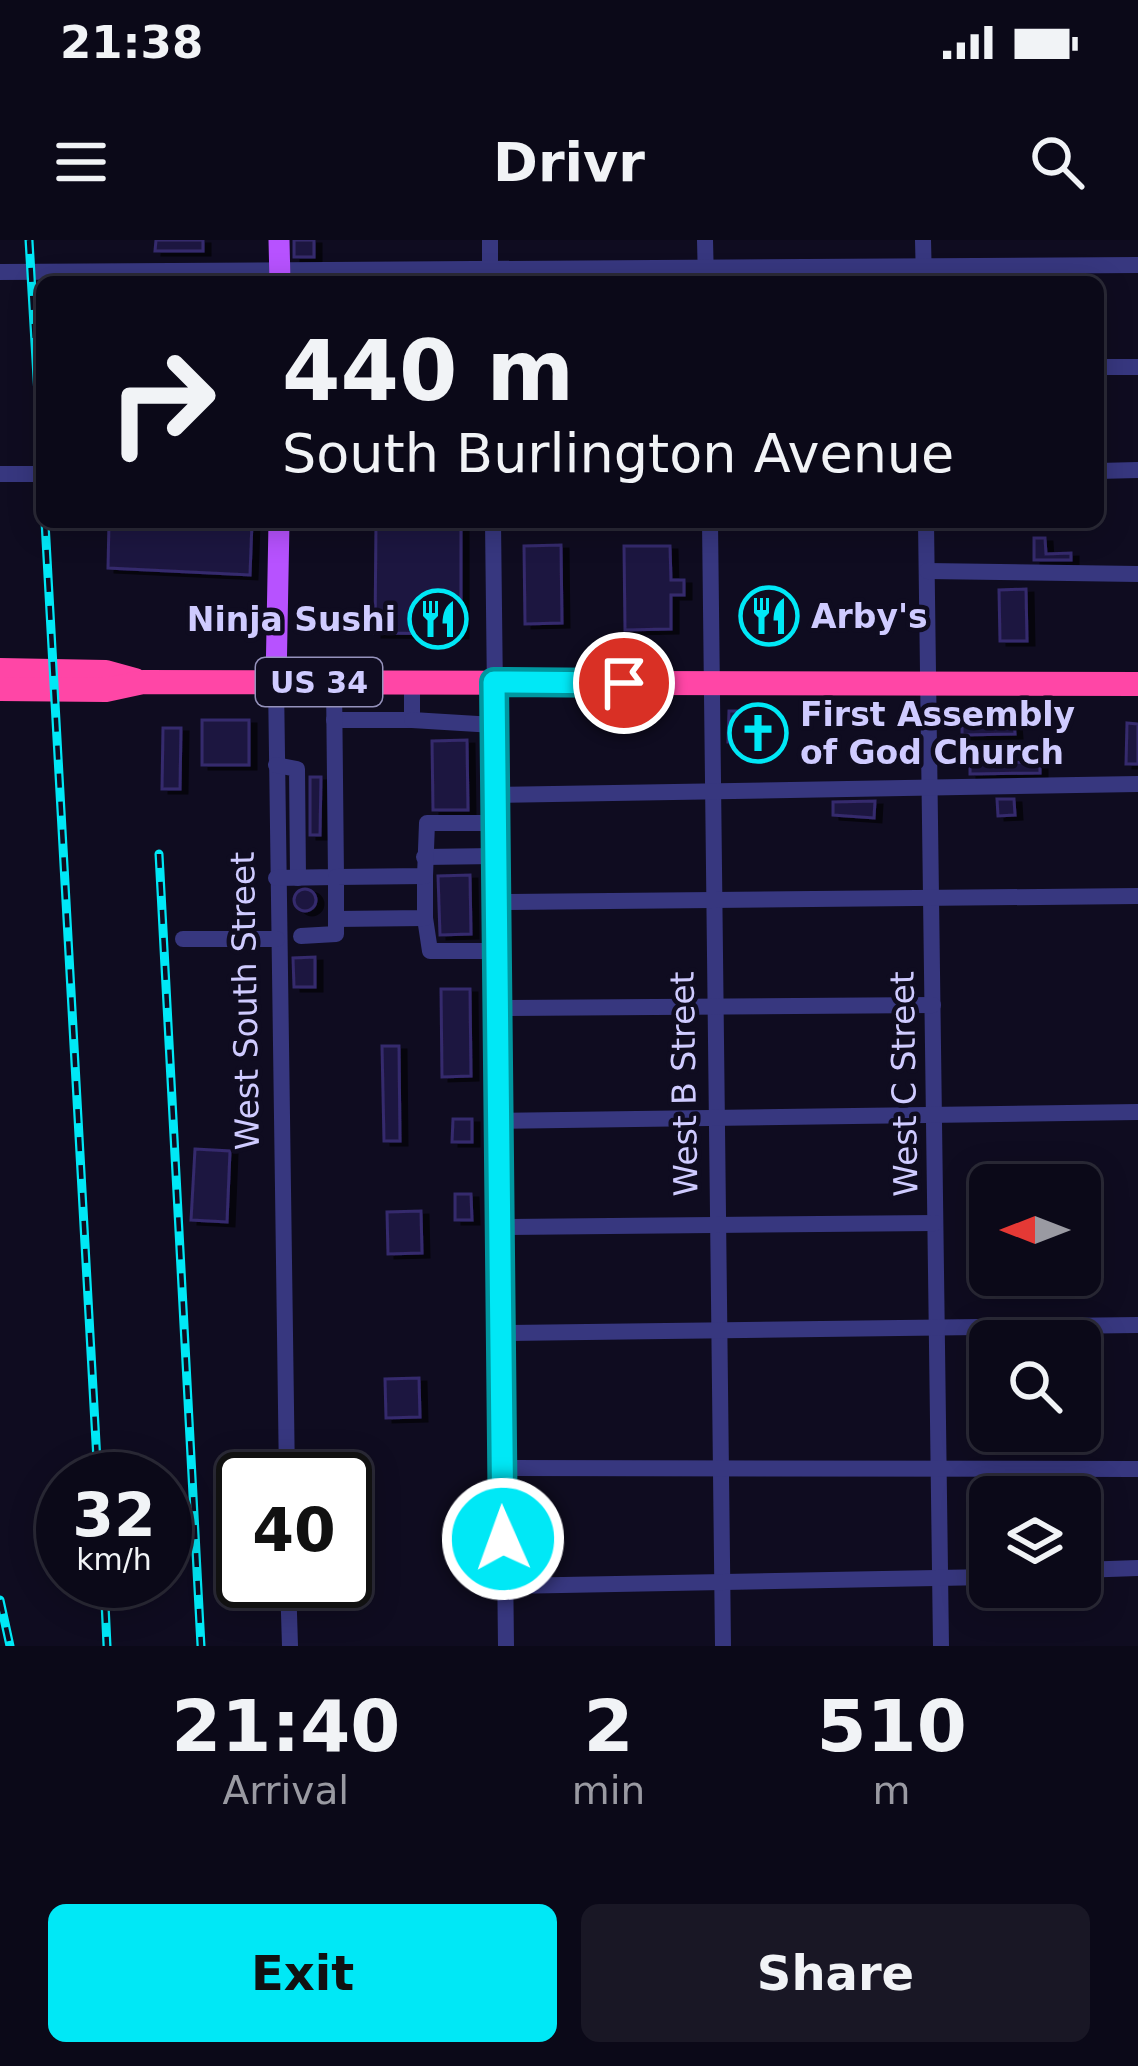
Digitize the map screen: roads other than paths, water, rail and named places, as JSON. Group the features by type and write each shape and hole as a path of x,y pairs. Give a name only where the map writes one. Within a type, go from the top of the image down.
{"highway":[{"name":"US 34","path":"0,670 106,672 143,682"},
{"name":"US 34","path":"0,689 106,690 143,682 1138,684"}],"main road":[{"path":"279,240 280,276"},
{"name":"West South Street","path":"276,682 279,528"}],"street":[{"path":"490,240 490,275"},
{"path":"705,240 705,275"},
{"path":"923,240 924,274"},
{"path":"420,276 924,274 1138,265"},
{"path":"0,272 197,276"},
{"path":"1104,367 1138,367"},
{"path":"1104,471 1138,470"},
{"path":"0,474 36,474"},
{"path":"493,528 495,1008 506,1646"},
{"name":"West B Street","path":"710,528 723,1646"},
{"name":"West C Street","path":"926,528 941,1646"},
{"path":"927,571 1138,574"},
{"name":"West South Street","path":"276,682 286,1452"},
{"path":"302,936 334,936 334,682"},
{"path":"412,682 412,720"},
{"path":"334,720 494,724"},
{"path":"275,765 297,769 298,878"},
{"path":"494,795 1138,784"},
{"path":"495,823 428,823 424,857 430,951 495,951"},
{"path":"424,857 495,856"},
{"path":"276,878 425,876"},
{"path":"495,902 1138,896"},
{"path":"336,919 425,918"},
{"path":"183,939 277,939"},
{"path":"495,1008 933,1005"},
{"path":"497,1121 1138,1112"},
{"path":"501,1227 935,1223"},
{"path":"501,1334 1138,1325"},
{"path":"501,1468 1138,1469"},
{"path":"1101,1569 1138,1568"},
{"path":"505,1586 969,1578"},
{"path":"289,1608 290,1646"}],"railway":[{"path":"29,240 36,361"},
{"path":"45,528 97,1452"},
{"path":"159,854 201,1646"},
{"path":"0,1600 10,1646"},
{"path":"105,1608 107,1646"}],"place":[{"name":"Arby's","path":"769,616"},
{"name":"Ninja Sushi","path":"438,619"},
{"name":"First Assembly of God Church","path":"758,733"}]}
